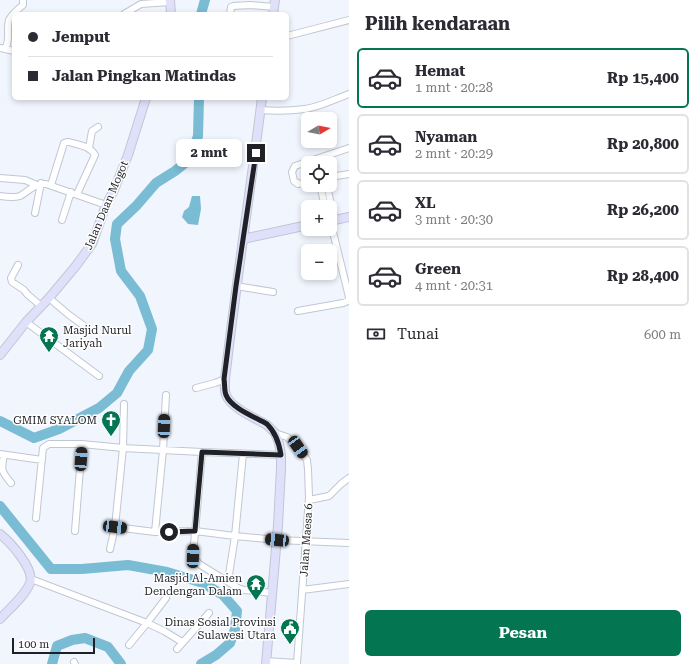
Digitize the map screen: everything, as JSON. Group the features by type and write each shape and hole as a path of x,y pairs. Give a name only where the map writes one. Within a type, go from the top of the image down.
{"street":[{"path":"15,12 23,5 23,0"},
{"path":"126,12 136,3 170,1 171,12"},
{"path":"230,12 232,6 250,5 274,7"},
{"path":"2,48 8,42 9,21 12,16"},
{"path":"289,35 349,20"},
{"path":"2,48 12,50"},
{"path":"261,110 306,109 349,94"},
{"name":"Jalan Daan Mogot","path":"0,355 26,322 49,298 89,250 106,205 114,190 128,155 145,100"},
{"path":"262,100 224,379 226,396 235,406 267,424 275,433 279,443 281,455 277,540 266,663"},
{"path":"89,148 92,131 98,128"},
{"path":"51,185 64,143 70,142 93,150 95,155 74,193 62,220"},
{"path":"325,156 349,148"},
{"path":"301,164 295,166 292,172 294,181 298,184 301,183"},
{"path":"337,176 349,174"},
{"path":"0,178 25,180 39,184 51,185 106,205"},
{"path":"0,196 20,196 32,187 39,184"},
{"path":"35,213 39,184"},
{"path":"337,220 349,217"},
{"path":"244,239 301,227"},
{"path":"298,311 348,301 349,297 334,236"},
{"path":"18,265 11,278 12,282 24,290 41,306"},
{"path":"236,286 273,292"},
{"path":"49,298 83,325"},
{"path":"26,322 99,376"},
{"path":"196,388 224,379"},
{"path":"155,532 163,450 166,395"},
{"path":"110,548 115,527 123,448 124,404"},
{"name":"Jalan Maesa 6","path":"266,663 297,663 309,500 308,469 305,455 293,441 287,437 275,433"},
{"path":"36,518 43,448 48,444 82,444 123,448 281,455"},
{"path":"76,531 82,444"},
{"path":"202,452 193,556 199,564 244,590 272,593"},
{"path":"11,483 2,471 2,454 42,460"},
{"path":"228,581 235,536 243,454"},
{"path":"309,500 329,496 349,478"},
{"path":"115,527 155,532 195,531 277,540 349,543"},
{"path":"0,534 8,540 25,563 29,569 31,579 28,587 17,602 1,617"},
{"path":"31,579 147,623 182,642"},
{"path":"302,590 349,584"},
{"path":"129,645 166,598"},
{"path":"177,649 209,613"}],"water":[{"path":"192,196 200,196 201,209 198,225 188,224 182,217 184,211 189,207"}],"waterway":[{"path":"202,12 205,0"},
{"path":"0,421 34,438 59,429 99,408 117,393 129,371 148,350 152,329 140,296 121,271 115,239 117,224 137,205 156,183 190,159 198,136 199,100"},
{"path":"0,506 51,569 82,569 128,565 167,572 203,583 223,595 237,611 235,629 230,643 216,655 201,664"},
{"path":"52,664 57,646 72,640 85,638 108,647 121,664"}],"place":[{"name":"Masjid Nurul Jariyah","path":"49,353"},
{"name":"GMIM SYALOM","path":"111,437"},
{"name":"Masjid Al-Amien Dendengan Dalam","path":"256,601"},
{"name":"Dinas Sosial Provinsi Sulawesi Utara","path":"290,645"}],"route":[{"path":"169,532 195,531 202,452 281,455 279,443 271,428 267,424 235,406 226,396 225,392 224,379 234,301 256,153"}]}
